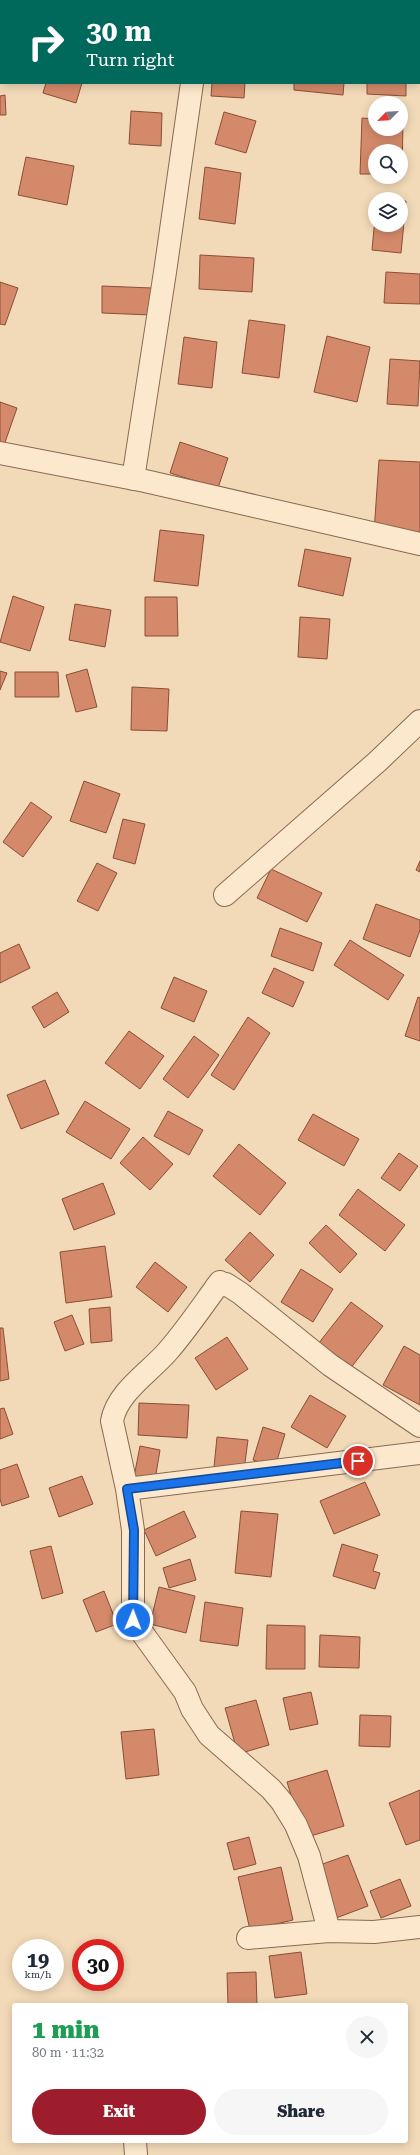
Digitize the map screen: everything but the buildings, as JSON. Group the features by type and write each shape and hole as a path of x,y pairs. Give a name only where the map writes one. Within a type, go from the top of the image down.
{"street":[{"path":"133,479 192,84"},
{"path":"0,452 133,479 420,544"},
{"path":"225,895 377,762 420,721"},
{"path":"329,1931 309,1856 296,1825 286,1808 271,1789 210,1736 192,1709 185,1692 133,1620 134,1530 127,1489 112,1421 119,1401 168,1351 217,1287 220,1282 216,1287 226,1284 240,1293 330,1365 420,1426"},
{"path":"127,1489 420,1453"},
{"path":"248,1938 329,1931 374,1932 420,1927"},
{"path":"135,2143 136,2155"}],"route":[{"path":"133,1620 134,1530 127,1489 358,1461"}]}
